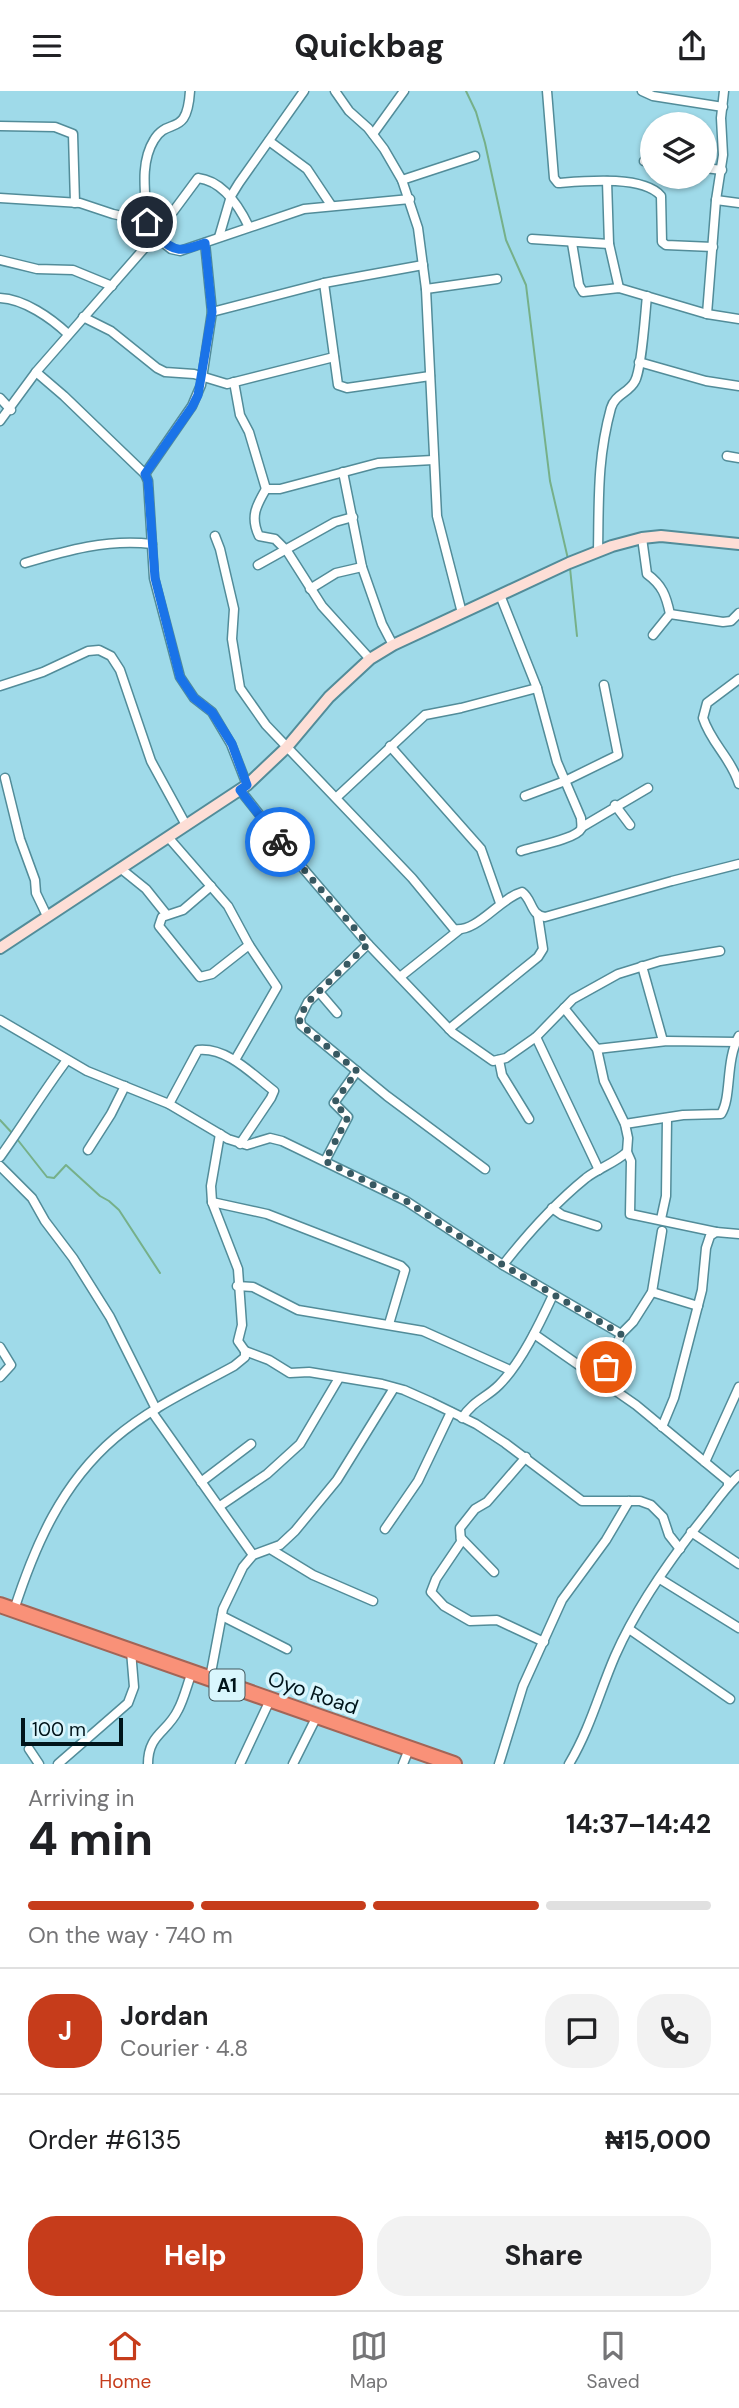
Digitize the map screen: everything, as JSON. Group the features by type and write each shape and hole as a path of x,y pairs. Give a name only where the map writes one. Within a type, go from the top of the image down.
{"highway":[{"name":"Oyo Road","path":"7,1608 454,1764"}],"main road":[{"path":"0,948 243,788 287,747 329,697 370,659 393,645 598,552 642,538 686,537 739,544"}],"street":[{"path":"147,222 144,173 152,143 159,133 182,121 187,113 190,91"},
{"path":"219,237 231,196 304,91"},
{"path":"335,91 349,111 373,134 402,180 418,228 426,289 437,516 462,613"},
{"path":"373,134 404,91"},
{"path":"547,91 554,178 558,183 607,181 652,188 661,196 660,237 666,244 713,247"},
{"path":"642,91 653,96 723,107"},
{"path":"707,314 716,199 722,170 724,91"},
{"path":"0,126 55,127 73,134 75,203"},
{"path":"268,141 307,169 331,205"},
{"path":"402,180 475,156"},
{"path":"717,170 722,170"},
{"path":"0,421 68,334 156,236 198,178 204,178 231,196 249,227"},
{"path":"607,181 609,244 619,288"},
{"path":"0,198 75,203 163,225"},
{"path":"156,236 171,249 180,251 296,211 410,198"},
{"path":"716,199 739,203"},
{"path":"532,239 609,244"},
{"path":"145,474 192,407 201,385 212,312 205,243"},
{"path":"572,243 581,291 619,288 707,314 739,319"},
{"path":"0,260 37,269 73,270 112,286"},
{"path":"212,312 324,283 423,265"},
{"path":"426,289 497,279"},
{"path":"324,283 338,385 344,388 430,376"},
{"path":"598,552 597,484 601,449 612,405 617,396 637,378 647,296"},
{"path":"0,298 17,301 57,324 68,334"},
{"path":"83,317 111,331 165,372 202,376 227,384 334,357"},
{"path":"639,362 706,381 739,386"},
{"path":"36,372 145,474 148,481 155,578 180,677 194,698 212,712 232,744 243,788 297,863 368,944 449,1029 493,1061 499,1060 536,1037 573,999 618,974 642,966 720,951"},
{"path":"234,382 240,415 249,432 266,489 253,523 259,536 275,539 287,551 310,589 337,624 370,659"},
{"path":"0,398 10,410"},
{"path":"727,456 739,458"},
{"path":"266,489 280,489 378,463 433,460"},
{"path":"343,472 362,567 382,624 393,645"},
{"path":"258,565 335,522 353,517"},
{"path":"215,536 234,608 232,639 240,688 266,725 412,878 449,924 459,930"},
{"path":"642,538 648,574 661,584 670,614 653,635"},
{"path":"25,563 76,548 101,544 152,544"},
{"path":"310,589 336,573 362,567"},
{"path":"500,595 537,688 557,762 581,818 582,827"},
{"path":"670,614 723,622 731,621 739,613"},
{"path":"0,685 43,672 88,651 99,650 111,656 120,670 151,761 186,825"},
{"path":"739,679 707,703 703,718 712,738 725,753 739,784"},
{"path":"525,796 565,781 618,755 604,685"},
{"path":"337,797 425,715 537,688"},
{"path":"390,746 481,849 500,903"},
{"path":"5,778 20,839 35,880 36,893 47,916"},
{"path":"521,851 567,838 615,805 648,788"},
{"path":"615,805 631,825"},
{"path":"168,837 228,906 248,945 277,986 235,1061"},
{"path":"538,916 559,914 739,864"},
{"path":"120,868 146,889 166,914"},
{"path":"211,886 183,910 166,914 159,926 200,977 212,974 248,945"},
{"path":"400,977 459,930 480,921 500,903 522,892 526,895 538,916 543,949 538,957 449,1029"},
{"path":"368,944 302,1010 299,1018 301,1025 387,1096 485,1169"},
{"path":"642,966 663,1041"},
{"path":"319,992 337,1013"},
{"path":"564,1008 597,1049 604,1081 625,1124 627,1152 631,1161 630,1214 716,1232 739,1234"},
{"path":"0,1020 87,1071 169,1104 240,1144 253,1144 270,1138 296,1146 406,1201 503,1265 621,1334"},
{"path":"536,1037 599,1170"},
{"path":"597,1049 663,1041 737,1039 732,1052 726,1103 721,1114 683,1115 625,1124"},
{"path":"169,1104 198,1050 212,1050 235,1061 274,1091 240,1144"},
{"path":"0,1157 67,1060"},
{"path":"499,1060 502,1075 529,1119"},
{"path":"325,1161 348,1117 334,1103 357,1071"},
{"path":"88,1150 125,1086"},
{"path":"661,1219 666,1196 667,1119"},
{"path":"220,1134 211,1186 212,1202 238,1269 237,1286 242,1325 238,1342 245,1351 269,1360 290,1373 309,1372 404,1390 462,1418 526,1457 559,1486 582,1501 629,1501 651,1505 660,1512 669,1535 680,1549"},
{"path":"503,1265 552,1208 588,1177 627,1152"},
{"path":"0,1166 32,1198 110,1317 154,1411 253,1555"},
{"path":"212,1202 267,1215 401,1266 405,1270 389,1324"},
{"path":"552,1208 562,1215 597,1226"},
{"path":"602,1381 621,1334 633,1322 652,1292 663,1231"},
{"path":"662,1427 674,1398 702,1290 706,1248 710,1236 716,1232"},
{"path":"237,1286 253,1287 298,1310 423,1331 510,1370"},
{"path":"652,1292 698,1306"},
{"path":"462,1418 481,1397 497,1387 510,1370 534,1334 553,1295"},
{"path":"534,1334 662,1427 728,1481 728,1485"},
{"path":"0,1347 11,1365 0,1377"},
{"path":"7,1608 66,1492 85,1467 116,1437 154,1411 234,1366 245,1357 245,1351"},
{"path":"220,1506 267,1474 300,1444 339,1378"},
{"path":"705,1462 739,1387"},
{"path":"210,1678 222,1616 235,1583 253,1555 280,1545 337,1480 394,1388"},
{"path":"385,1529 418,1481 451,1412"},
{"path":"201,1482 251,1444"},
{"path":"526,1457 460,1528 458,1548 431,1592 444,1606 470,1621 497,1620 544,1642"},
{"path":"569,1764 589,1728 605,1679 629,1629 691,1532 739,1475"},
{"path":"499,1764 523,1686 562,1600 606,1540 629,1501"},
{"path":"691,1532 739,1564"},
{"path":"461,1538 494,1572"},
{"path":"272,1550 313,1575 373,1601"},
{"path":"660,1579 739,1627"},
{"path":"222,1616 287,1649"},
{"path":"629,1629 730,1699"},
{"path":"58,1764 128,1703 134,1687 131,1651"},
{"path":"148,1764 150,1747 159,1731 176,1714 192,1672"},
{"path":"240,1764 270,1700"},
{"path":"293,1764 317,1716"},
{"path":"29,1749 39,1764"},
{"path":"403,1764 409,1749"}],"waterway":[{"path":"466,91 476,112 485,143 506,240 526,285 550,481 568,559"},
{"path":"570,568 577,636"},
{"path":"0,1120 13,1134"},
{"path":"17,1139 47,1177 54,1178 66,1165 119,1210 160,1273"}],"way so far":[{"path":"280,842 368,944 308,1002 299,1018 301,1025 357,1071 334,1103 348,1117 325,1161 406,1201 503,1265 621,1334 606,1367"}],"route":[{"path":"147,222 163,225 156,236 171,249 186,250 205,243 212,312 198,395 145,474 148,481 155,578 180,677 187,691 212,712 232,744 247,785 240,790 280,842"}]}
